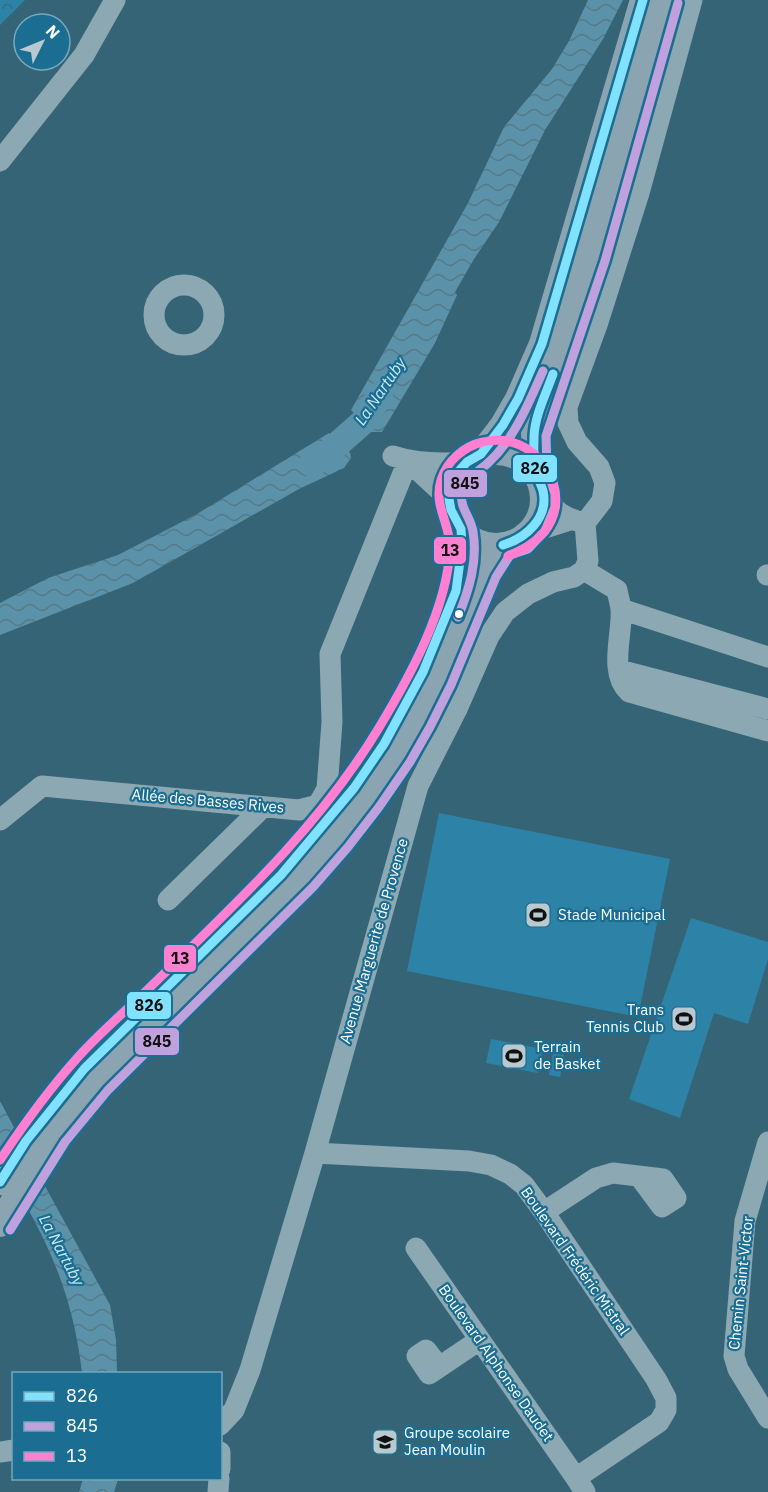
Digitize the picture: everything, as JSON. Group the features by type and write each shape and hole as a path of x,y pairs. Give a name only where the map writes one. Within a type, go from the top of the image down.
{"main road":[{"path":"474,458 495,452 511,454 524,461 535,471 543,497 540,516 529,533 521,539 502,545 487,545 473,539 454,520 449,500 451,485 458,472 474,458 503,424 518,399 542,344 643,0"},
{"path":"535,471 534,434 593,258 666,0"},
{"path":"5,1197 30,1153 84,1069 281,875 354,788 384,744 402,712 423,672 444,622 456,591 462,546 461,529"},
{"path":"30,1153 55,1136 99,1082 305,878 363,807 400,755 419,722 440,680 485,572 502,545"}],"street":[{"path":"0,161 84,55 115,0"},
{"path":"529,533 577,521 602,501 605,483 599,467 577,442 568,423 567,407 597,326 639,193 692,0"},
{"path":"401,459 449,463 474,458"},
{"path":"401,459 449,500"},
{"name":"Allée des Basses Rives","path":"0,820 42,786 299,810 318,805 327,789 332,723 330,654 401,459"},
{"path":"543,497 552,508 577,521 588,561 585,570 617,590 621,609 619,670 624,687 629,692 768,731"},
{"name":"Avenue Marguerite de Provence","path":"222,1423 234,1410 250,1370 315,1153 418,786 458,709 489,636 505,612 528,594 554,582 574,577 585,570"},
{"path":"621,609 768,657"},
{"path":"619,670 768,709"},
{"path":"168,900 263,807"},
{"name":"Chemin Saint-Victor","path":"768,1142 745,1221 734,1356 738,1369 768,1418"},
{"name":"Boulevard Frédéric Mistral","path":"315,1153 470,1161 491,1165 510,1174 524,1185 656,1379 666,1398 666,1410 659,1422 581,1485"},
{"path":"544,1212 596,1178 613,1173 639,1176"},
{"name":"Boulevard Alphonse Daudet","path":"416,1248 581,1485"},
{"path":"439,1367 480,1340"}],"green space":[{"path":"0,0 25,0 12,12 0,25"},
{"name":"Stade Municipal","path":"439,813 670,859 638,1017 407,971"},
{"name":"Trans Tennis Club","path":"691,918 768,942 768,959 748,1024 714,1013 680,1118 629,1099"},
{"name":"Terrain de Basket","path":"491,1039 543,1049 538,1073 486,1063"},
{"path":"553,1053 564,1055 560,1077 549,1075"}],"water":[{"path":"588,0 623,0 603,39 545,130 499,222 455,292 457,295 435,343 382,432 372,432 351,410 468,203 504,127 552,69 569,41"},
{"path":"329,433 350,453 351,458 344,468 299,489 133,583 0,635 0,603 48,578 118,555 197,514"},
{"path":"0,1101 17,1133 0,1159"},
{"path":"40,1177 110,1305 116,1340 117,1372 82,1372 74,1327 62,1284 46,1243 24,1202"},
{"path":"82,1480 118,1480 114,1492 79,1492"}],"waterway":[{"name":"La Nartuby","path":"312,464 321,459 364,421 380,395"}],"transit line":[{"name":"826","path":"0,1182 26,1141 84,1069 281,875 354,788 384,744 423,672 456,591 462,546 461,529 451,510 449,499 451,485 458,472 467,462 481,454 503,425 518,399 542,344 643,0"},
{"name":"845","path":"10,1230 65,1142 108,1090 313,887 379,807 410,762 430,727 451,685 496,577 510,555 528,549 545,531 555,507 555,494 547,468 546,436 605,261 678,3"},
{"name":"845","path":"458,617 469,586 474,554 472,527 462,503 464,486 469,478 489,462 506,442 543,371"},
{"name":"826","path":"503,545 512,542 534,526 543,510 543,491 534,465 534,436 539,412 553,374"},
{"name":"13","path":"0,1160 38,1106 79,1056 270,868 329,800 356,764 415,664 442,595 450,540 439,498 441,480 447,467 457,455 483,442 502,440 520,445 534,454 546,467 553,483 556,499 553,516 544,532 527,547 508,556"}],"place":[{"name":"Stade Municipal","path":"538,915"},
{"name":"Trans Tennis Club","path":"684,1019"},
{"name":"Terrain de Basket","path":"514,1056"},
{"name":"Groupe scolaire Jean Moulin","path":"385,1442"}]}
